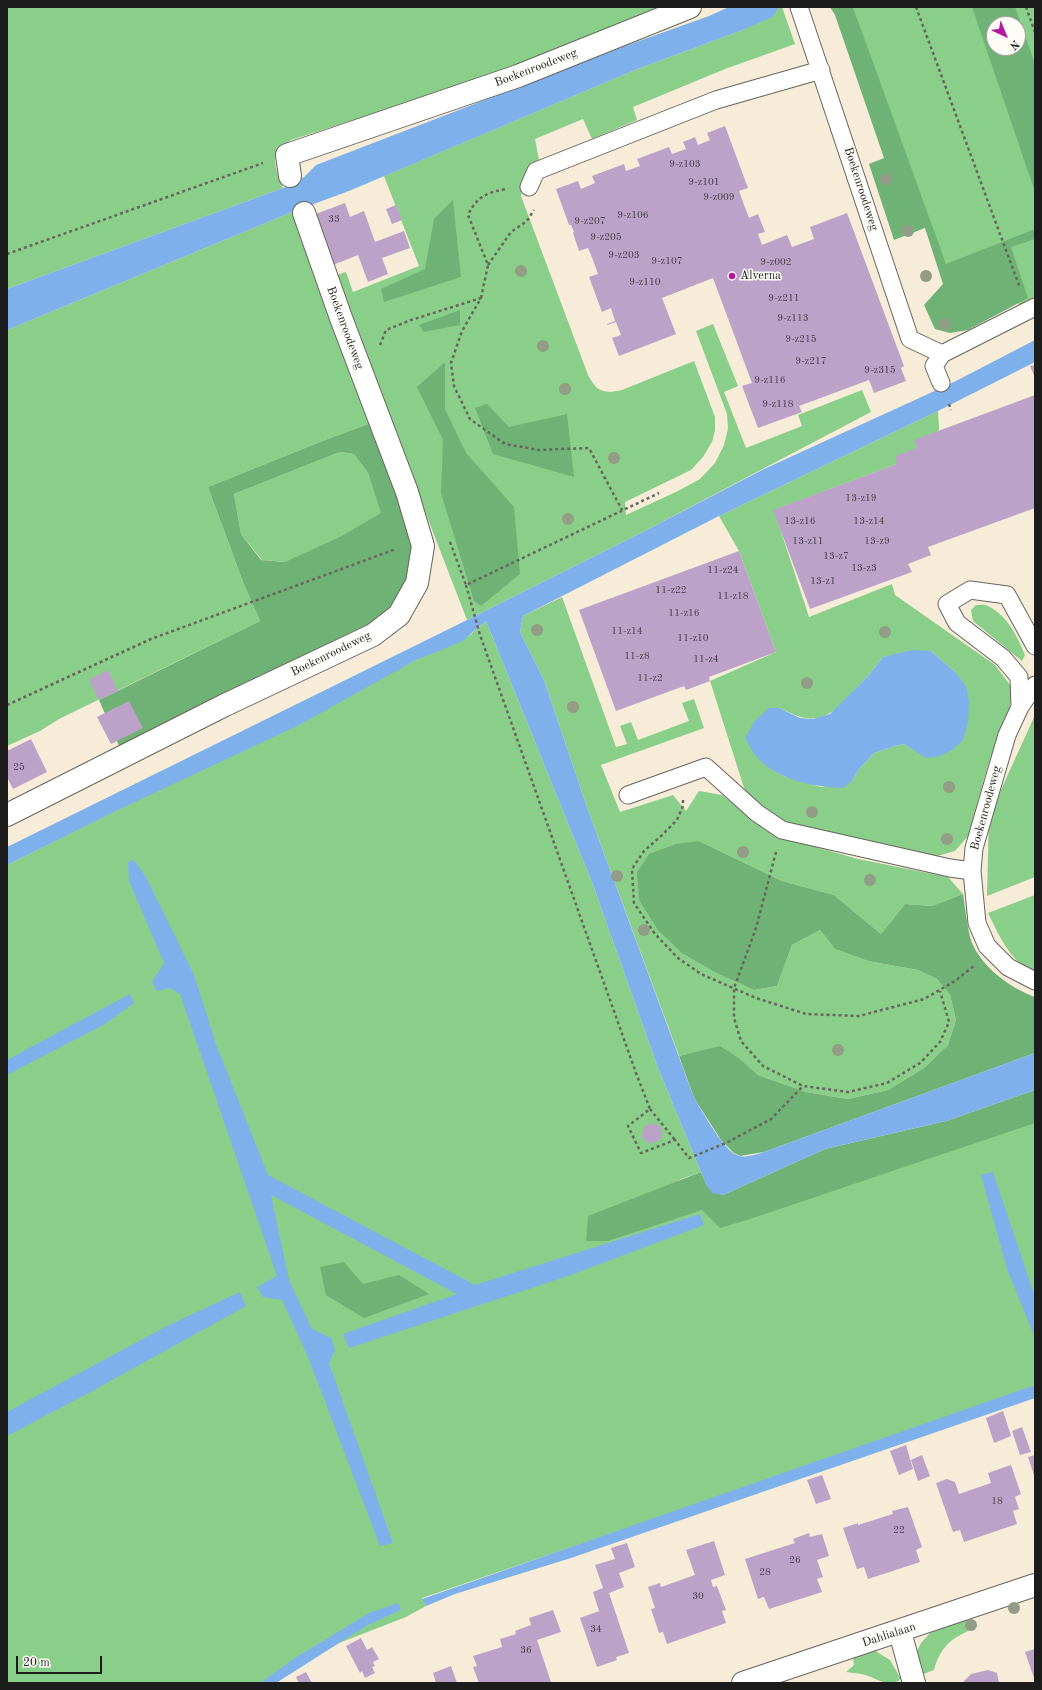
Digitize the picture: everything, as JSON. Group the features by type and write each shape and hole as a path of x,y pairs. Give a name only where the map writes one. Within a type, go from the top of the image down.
{"street":[{"name":"Boekenroodeweg","path":"287,155 518,76 690,7"},
{"path":"287,155 290,176"},
{"name":"Boekenroodeweg","path":"7,815 223,706 373,635 398,615 417,583 423,546 408,492 341,318 304,213"},
{"name":"Dahlialaan","path":"743,1683 900,1632 1035,1585"},
{"path":"900,1632 914,1683"}],"lane":[{"name":"Boekenroodeweg","path":"799,7 910,339 942,354"},
{"path":"529,187 536,171 716,100 821,70"},
{"path":"941,383 934,366 942,354 1032,309"},
{"name":"Boekenroodeweg","path":"1020,707 1019,676 1003,658 957,623 947,604 970,590 1007,595 1035,646"},
{"name":"Boekenroodeweg","path":"1035,685 1020,707 1007,735 974,848 972,871 976,924 987,946 1008,967 1035,981"},
{"path":"628,796 706,768 757,813 782,830 950,868 972,871"}],"path":[{"path":"916,7 1032,309"},
{"path":"1026,7 1035,32"},
{"path":"7,254 287,155"},
{"path":"488,265 468,215 473,205 486,194 500,190 529,187 534,209 527,221 511,232 488,265 481,298 462,331 450,363 454,386 470,419 505,444 539,450 589,448 622,510"},
{"path":"377,342 378,349 386,330 411,320 481,298"},
{"path":"466,585 659,493"},
{"path":"7,705 151,639 421,540"},
{"path":"450,541 466,585 480,635 650,1109 689,1158 726,1142 771,1119 803,1086"},
{"path":"684,776 683,806 677,820 644,850 632,870 634,903 654,934 678,958 701,974 756,998 806,1014 859,1016 924,999 955,982 992,951"},
{"path":"782,830 756,928 734,988 734,1018 741,1041 763,1066 803,1086 848,1092 887,1083 920,1063 940,1042 949,1022 940,991"},
{"path":"650,1109 628,1126 642,1154 675,1140"}],"green space":[{"path":"7,7 690,7 580,47 291,140 278,150 275,159 276,169 283,188 7,289"},
{"path":"779,7 782,7 795,44 725,69 633,107 637,120 592,139 583,119 535,139 539,160 530,169 523,180 521,196 588,375 594,385 601,390 610,392 622,390 694,361 715,417 715,430 712,442 703,457 691,470 625,502 626,515 700,479 715,463 724,445 728,429 727,414 696,331 713,324 738,386 724,392 746,448 802,426 798,415 862,390 871,412 637,535 467,620 334,276 346,272 353,292 419,266 384,176 635,70 740,31 777,11"},
{"path":"830,7 853,7 946,264 1035,229 1035,239 1011,247 1028,298 968,330 950,333 935,329 924,305 943,284 925,228 894,240 869,164 884,158 835,15"},
{"path":"853,7 1035,7 1035,300 1020,308 1000,251 945,271"},
{"path":"972,7 1015,7 1018,16 986,16 986,48"},
{"path":"1026,38 1035,64 1035,192 989,56 1026,56"},
{"path":"453,200 461,277 384,302 381,289 425,269 434,219"},
{"path":"292,212 371,423 208,487 243,582 260,621 7,746 7,330"},
{"path":"460,310 460,325 424,332 419,325"},
{"path":"445,362 445,409 466,453 514,507 520,574 481,606 474,601 441,493 443,440 417,387"},
{"path":"487,404 509,427 567,414 574,477 493,454 475,408"},
{"path":"938,411 939,430 897,464 774,510 809,617 892,584 895,595 995,665 1013,689 1008,715 988,765 968,836 955,851 934,857 856,841 778,819 759,807 745,791 710,681 776,652 739,551 719,516","holes":["931,651 955,672 926,757 904,744 895,746 874,753 859,769 852,781 821,787 783,776 768,767 779,708 794,715 808,718 821,717 828,714 836,709 868,676 883,657"]},
{"path":"371,423 413,530 417,555 393,612 119,746 99,700 260,621 243,582 208,487","holes":["340,452 354,454 368,473 381,513 341,536 285,562 261,560 241,534 234,494"]},
{"path":"340,452 354,454 368,473 382,513 341,536 286,562 262,560 241,534 234,494"},
{"path":"562,597 616,747 627,744 620,726 631,722 638,740 689,721 682,703 694,699 704,728 601,765 620,812 673,795 686,811 699,791 722,795 773,835 858,859 948,877 963,894 932,906 905,904 881,934 834,895 782,881 699,841 683,954 716,973 754,990 777,986 792,945 820,930 835,949 868,961 918,970 937,979 950,995 956,1020 948,1045 924,1068 888,1090 848,1099 806,1092 758,1075 739,1058 720,1047 679,1056 588,810 544,680 520,632 523,616"},
{"path":"976,605 988,606 995,610 1011,627 1025,655 1022,661 973,621 971,610"},
{"path":"486,621 593,885 658,1068 701,1172 681,1179 590,1241 609,1241 703,1209 1035,1122 1035,1389 422,1598 426,1606 406,1617 334,1645 366,1625 323,1641 260,1683 7,1683 7,865 416,660 470,635"},
{"path":"1035,715 1035,877 987,896 989,816"},
{"path":"699,841 782,881 834,895 881,934 905,904 932,906 963,894 969,933 972,943 983,961 1007,983 1035,997 1035,1053 764,1152 740,1156 734,1153 721,1140 694,1098 679,1056 720,1046 739,1058 758,1075 806,1092 848,1099 888,1090 924,1068 948,1045 956,1020 950,995 937,979 918,970 868,961 835,949 820,930 792,945 777,986 754,990 716,973 683,954 658,930 639,900 637,872 649,854 676,844"},
{"path":"1035,895 1035,972 1027,968 1012,956 1001,939 988,913"},
{"path":"1035,1090 1035,1123 747,1220 720,1228 702,1210 609,1241 586,1241 588,1216 701,1172 707,1186 723,1195 825,1149 946,1121"},
{"path":"344,1262 363,1284 399,1275 429,1294 364,1318 326,1295 320,1267"},
{"path":"971,1615 970,1630 957,1637 947,1645 939,1656 934,1670 921,1675 916,1653 921,1643 931,1632"},
{"path":"874,1650 890,1660 901,1679 896,1682 888,1683 863,1674 846,1672 854,1665 853,1656"}],"water":[{"path":"729,7 779,7 772,17 740,31 635,70 349,191 292,212 7,330 7,289 283,188 304,177 316,165 625,46 709,16"},
{"path":"1035,340 1035,362 938,411 719,516 523,616 520,632 544,680 588,810 694,1098 714,1131 733,1153 739,1156 752,1156 1035,1053 1035,1090 946,1121 825,1149 723,1195 712,1193 707,1186 658,1068 593,885 486,621 461,642 416,660 299,725 118,810 7,865 7,847 459,624 637,535 764,469 952,383"},
{"path":"912,650 931,651 955,672 966,686 969,701 968,723 963,740 952,750 940,756 926,758 904,744 874,753 859,769 852,781 843,788 819,786 781,775 770,769 751,749 745,738 754,722 769,708 779,708 800,718 813,719 830,714 868,676 883,657"},
{"path":"134,860 146,877 194,975 216,1044 268,1175 475,1285 700,1214 704,1225 568,1276 349,1348 343,1334 457,1294 271,1195 289,1280 312,1329 331,1338 335,1350 329,1363 393,1543 380,1546 308,1357 282,1300 263,1297 257,1287 277,1276 180,994 170,988 157,991 152,982 164,963 129,881 128,862"},
{"path":"130,994 134,1003 105,1024 7,1075 7,1060"},
{"path":"993,1172 1035,1297 1035,1338 1007,1269 981,1175"},
{"path":"240,1292 246,1306 85,1395 7,1436 7,1412 169,1325"},
{"path":"1035,1385 1035,1398 571,1558 455,1594 426,1606 422,1599"},
{"path":"398,1603 401,1610 366,1626 276,1683 260,1683 295,1658 369,1613"}],"building":[{"name":"Alverna","path":"725,126 748,188 739,191 744,205 749,218 758,214 765,232 758,234 762,245 787,235 792,247 814,239 810,227 847,213 904,366 901,368 906,381 874,393 869,380 799,406 802,412 758,428 742,386 752,383 713,278 662,298 676,334 619,356 612,338 621,335 616,322 607,325 615,321 611,308 602,312 589,277 598,274 593,260 588,248 579,251 573,233 574,232 571,225 569,225 556,189 578,181 581,189 595,183 592,176 624,164 626,171 640,166 637,159 669,147 672,154 686,149 683,142 695,137 698,145 710,140 707,133"},
{"path":"345,203 350,217 364,211 375,242 404,231 410,248 382,258 388,274 368,282 358,255 333,265 313,215"},
{"path":"396,205 402,220 392,224 386,209"},
{"path":"1035,365 1035,378 1030,366"},
{"path":"1035,395 1035,508 928,547 931,555 908,564 912,572 810,609 773,510 897,464 895,456 917,448 914,440"},
{"path":"739,551 776,652 709,677 710,681 686,690 684,686 616,711 579,610"},
{"path":"108,670 118,691 99,700 89,680"},
{"path":"129,701 143,728 111,744 97,717"},
{"path":"31,739 47,772 13,789 7,777 7,751"},
{"path":"653,1123 662,1127 661,1139 650,1144 642,1137 644,1127"},
{"path":"1003,1411 1011,1436 994,1443 986,1418"},
{"path":"1022,1427 1031,1452 1020,1455 1012,1431"},
{"path":"906,1445 913,1469 899,1475 890,1451"},
{"path":"922,1455 930,1476 918,1481 911,1460"},
{"path":"1035,1455 1035,1478 1028,1457"},
{"path":"1011,1465 1021,1494 1015,1497 1019,1509 1013,1511 1017,1524 964,1542 960,1530 953,1532 936,1483 947,1479 955,1482 959,1494 991,1483 988,1473"},
{"path":"822,1475 831,1499 816,1504 807,1480"},
{"path":"908,1507 922,1547 916,1550 920,1562 868,1579 864,1567 857,1569 843,1528 893,1514 892,1511"},
{"path":"809,1533 810,1537 822,1534 829,1556 817,1560 823,1577 817,1579 822,1592 769,1609 764,1597 758,1599 745,1559 795,1543 793,1539"},
{"path":"714,1541 725,1575 711,1580 713,1587 717,1586 726,1610 722,1611 726,1623 667,1644 663,1632 659,1633 651,1609 655,1608 648,1587 660,1583 661,1587 695,1575 686,1550"},
{"path":"627,1543 635,1567 619,1573 624,1587 609,1593 629,1653 616,1657 617,1660 597,1667 580,1618 599,1611 593,1592 603,1588 595,1565 615,1559 611,1548"},
{"path":"553,1610 561,1632 537,1640 551,1682 479,1683 473,1667 477,1666 473,1656 502,1647 500,1639 516,1634 515,1631 531,1625 529,1618"},
{"path":"361,1638 367,1650 372,1647 379,1659 373,1662 375,1666 372,1667 375,1673 365,1678 362,1671 360,1673 346,1646"},
{"path":"1035,1649 1035,1681 1025,1652"},
{"path":"451,1666 457,1683 436,1683 433,1673"},
{"path":"988,1670 997,1673 999,1683 964,1683 964,1681 971,1674"},
{"path":"306,1672 312,1683 299,1683 296,1677"}],"place":[{"name":"Alverna","path":"732,276"}]}
